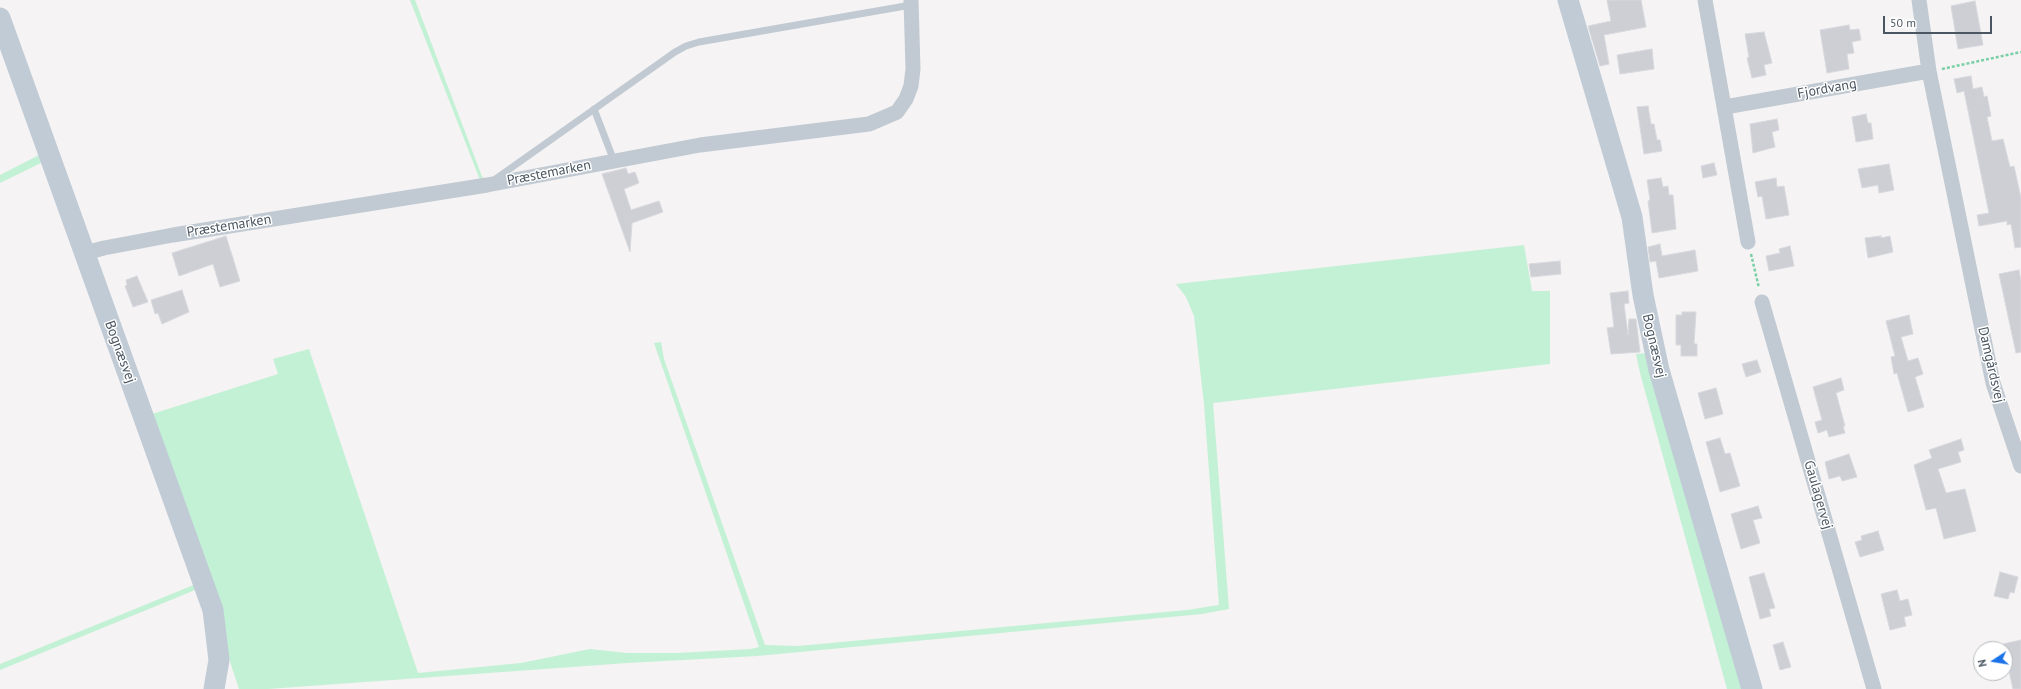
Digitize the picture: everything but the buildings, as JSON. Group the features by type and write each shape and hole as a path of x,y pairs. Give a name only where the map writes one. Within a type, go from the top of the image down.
{"street":[{"name":"Bognæsvej","path":"1568,0 1632,217 1643,295 1658,370 1752,689"},
{"path":"1705,0 1748,242"},
{"path":"1919,0 1929,72"},
{"name":"Præstemarken","path":"85,253 173,235 487,185 700,145 869,124 896,112 906,99 911,86 913,69 911,2"},
{"name":"Bognæsvej","path":"0,18 213,610 219,660 214,689"},
{"name":"Fjordvang","path":"1725,107 1929,72"},
{"name":"Damgårdsvej","path":"1929,72 1993,383 2021,466"},
{"name":"Gaulagervej","path":"1762,302 1874,689"}],"lane":[{"path":"487,185 675,52 686,46 911,2"},
{"path":"594,109 614,161"}],"path":[{"path":"1929,72 2021,52"},
{"path":"1748,242 1762,302"}],"green space":[{"path":"410,0 415,0 483,179 480,180"},
{"path":"43,153 41,163 0,183 0,175"},
{"path":"1524,245 1532,291 1550,291 1550,364 1213,403 1229,609 1202,614 757,656 627,663 268,689 239,689 149,415 278,374 273,359 309,349 418,673 521,663 590,649 627,653 677,653 751,649 759,647 654,343 661,342 664,359 765,645 798,646 1187,610 1219,605 1204,404 1194,316 1186,297 1176,284"},
{"path":"1648,353 1745,689 1727,689 1640,373 1636,354"},
{"path":"196,584 200,588 0,670 0,664"}]}
